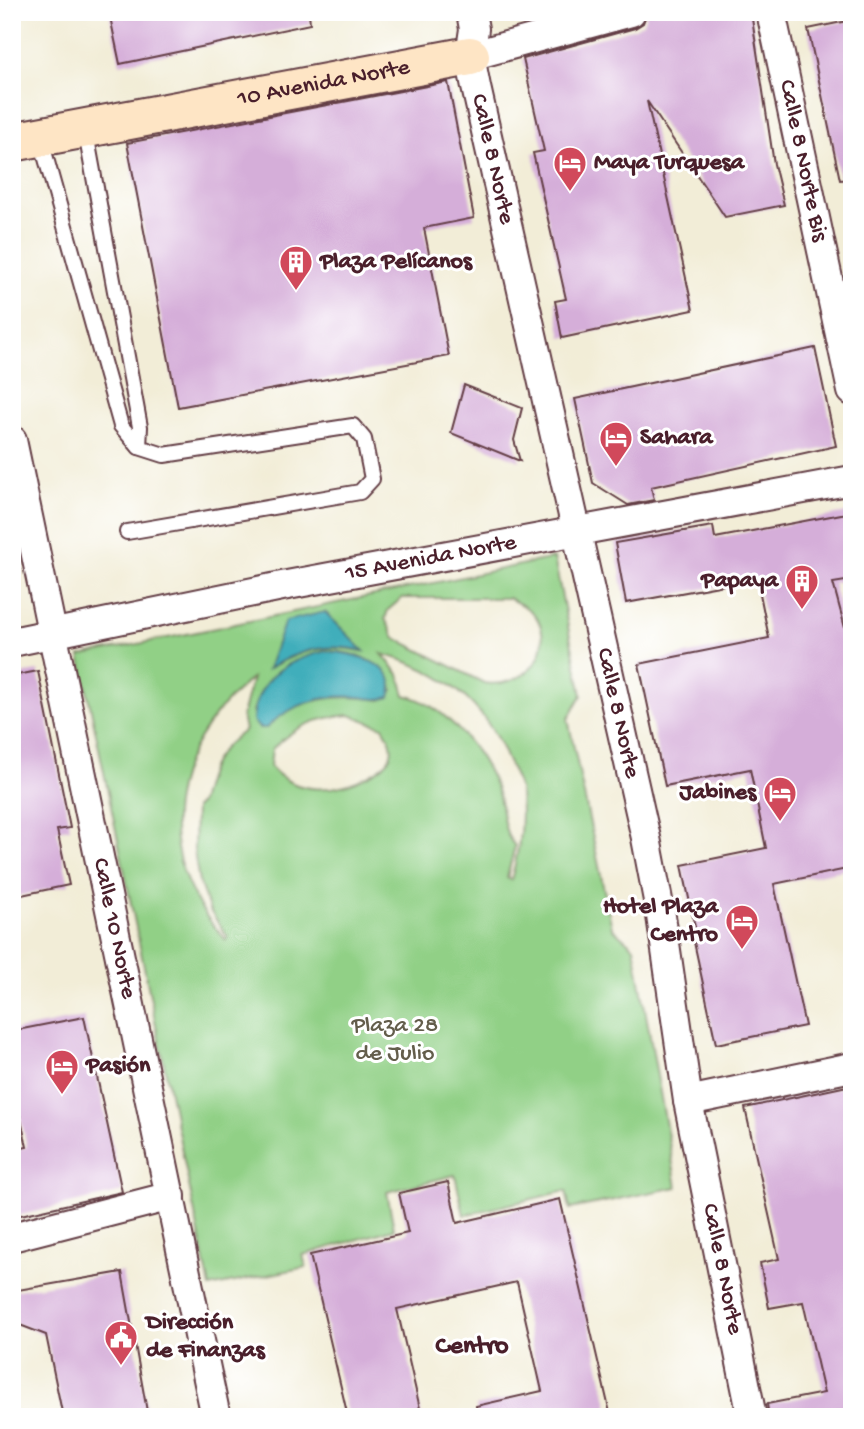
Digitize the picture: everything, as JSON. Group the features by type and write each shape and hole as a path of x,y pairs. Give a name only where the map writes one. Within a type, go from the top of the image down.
{"street":[{"name":"Calle 8 Norte","path":"471,12 474,29 470,56 659,903 688,1101 752,1417"},
{"name":"10 Avenida Norte","path":"26,139 470,56 631,12"},
{"name":"Calle 8 Norte Bis","path":"771,12 852,391"},
{"name":"Calle 10 Norte","path":"12,440 216,1417"},
{"name":"15 Avenida Norte","path":"12,642 282,586 852,480"},
{"path":"688,1101 852,1067"},
{"path":"12,1237 171,1196"}],"lane":[{"path":"85,128 140,427 139,447"},
{"path":"26,139 121,426 139,447 164,455 353,426 365,439 372,479 360,492 127,532"}],"green space":[{"name":"Plaza 28 de Julio","path":"554,558 582,695 568,719 612,928 634,947 677,1187 570,1209 566,1191 464,1215 455,1175 387,1192 394,1229 303,1255 306,1267 210,1287 80,656","holes":["402,598 508,598 524,607 538,620 542,646 538,658 522,675 497,684 484,683 395,638 385,619 388,610","325,612 362,651 337,648 314,650 269,668","326,651 367,659 382,671 393,690 381,700 350,697 305,703 278,717 266,728 253,711 258,698 271,678 300,659","382,654 423,669 458,691 473,705 498,740 520,795 520,838 511,880 507,878 515,846 505,827 497,790 482,761 448,719 420,700 405,695 399,674","252,678 242,716 245,730 226,746 214,761 200,803 195,808 194,851 199,882 210,911 228,937 226,940 200,907 184,873 176,838 176,804 184,770 200,737 223,706","350,715 383,727 392,749 384,766 357,781 317,789 292,783 270,766 272,749 289,734 308,724"]}],"water":[{"path":"325,612 364,651 326,648 303,652 268,669 285,621"},
{"path":"326,651 359,657 381,668 389,676 392,685 390,697 378,699 345,696 320,699 297,707 266,728 259,728 253,721 255,706 267,682 287,666"}],"building":[{"path":"109,12 309,12 310,24 120,64"},
{"path":"647,12 751,12 774,164 784,205 725,217 647,101 693,310 562,338 555,301 566,299 533,153 544,151 523,59 635,28 643,23"},
{"path":"852,20 852,179 840,180 808,29"},
{"name":"Plaza Pelícanos","path":"448,82 474,218 424,228 449,356 178,407 127,143"},
{"path":"815,348 836,446 651,487 654,500 628,505 593,483 575,399"},
{"path":"464,385 522,408 514,440 520,461 451,433"},
{"path":"852,512 852,580 833,583 852,654 852,868 774,884 805,1026 716,1044 691,928 695,927 682,865 766,848 750,769 665,786 639,664 769,638 757,579 626,603 615,543 713,526 715,538"},
{"path":"38,671 70,828 57,830 69,885 12,897 12,676"},
{"path":"84,1017 122,1192 12,1217 12,1150 27,1147 12,1079 12,1031"},
{"path":"852,1085 852,1417 769,1417 767,1404 824,1393 803,1302 769,1308 760,1263 779,1259 745,1108"},
{"path":"448,1182 457,1223 560,1199 611,1417 477,1417 476,1406 542,1391 517,1282 397,1309 422,1417 348,1417 310,1255 408,1233 399,1193"},
{"path":"122,1272 148,1417 63,1417 46,1335 12,1322 12,1291"}],"place":[{"name":"Maya Turquesa","path":"570,193"},
{"name":"Plaza Pelícanos","path":"296,292"},
{"name":"Sahara","path":"616,468"},
{"name":"Papaya","path":"802,611"},
{"name":"Jabines","path":"780,823"},
{"name":"Hotel Plaza Centro","path":"742,951"},
{"name":"Pasión","path":"62,1096"},
{"name":"Dirección de Finanzas","path":"121,1367"}],"district":[{"name":"Centro","path":"472,1347"}]}
